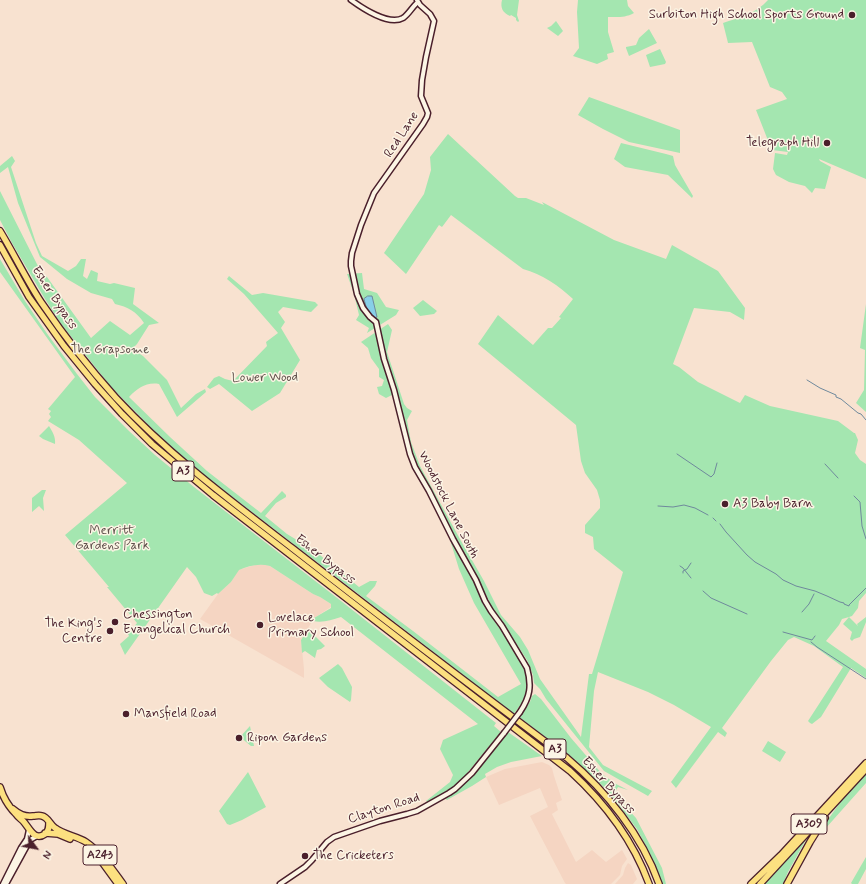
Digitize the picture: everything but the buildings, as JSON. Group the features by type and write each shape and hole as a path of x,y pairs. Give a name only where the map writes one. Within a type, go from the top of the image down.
{"highway":[{"name":"Esher Bypass","path":"0,231 40,300 67,339 117,399 158,440 241,509 582,771 624,819 645,851 659,884"},
{"name":"Esher Bypass","path":"0,245 29,297 64,346 95,384 152,444 213,495 570,771 611,814 635,851 650,884"},
{"name":"A309","path":"751,884 786,849 866,763"},
{"name":"A309","path":"787,884 810,842 836,801 866,769"},
{"path":"0,787 5,800 13,809 15,814 23,820 29,830 37,836"},
{"path":"760,884 836,801"},
{"name":"A243","path":"13,809 26,816 43,816 56,829 86,842 107,862 123,884"},
{"path":"29,830 28,826 30,820 34,816"},
{"path":"45,834 48,830 49,822"},
{"name":"A243","path":"37,836 45,834 58,834 79,842 101,860 118,884"}],"street":[{"path":"351,0 370,12 392,20 403,18 410,12 418,1"},
{"name":"Red Lane","path":"353,277 351,266 352,253 374,193 428,115 428,110 422,100 421,91 426,56 434,21 430,14 418,1"},
{"name":"Woodstock Lane South","path":"353,277 362,308 376,322 384,359 415,467 429,491 453,540 476,580 485,601 502,626 523,662 529,676 530,690"},
{"name":"Clayton Road","path":"280,884 305,867 334,836 417,811 455,789 472,773 520,712 527,700 530,690"},
{"path":"3,884 27,839 29,830"},
{"path":"6,884 30,840 37,836"}],"shaded area":[{"name":"Lovelace Primary School","path":"264,564 270,566 331,604 331,607 314,618 301,640 304,678 200,619 218,594 231,582 238,570"},
{"path":"542,762 552,768 562,800 556,803 558,810 552,814 576,862 592,850 606,862 622,850 627,859 622,866 620,875 611,884 565,883 530,816 548,807 540,788 499,805 486,777 505,769"},
{"path":"628,863 631,865 637,879 633,884 615,884 623,875"}],"green space":[{"path":"502,0 519,0 517,15 518,22 516,18 504,12 501,5"},
{"path":"578,0 627,0 628,6 634,13 631,15 618,17 608,17 608,32 614,52 607,54 608,59 597,64 573,56 579,48 577,12"},
{"path":"768,0 866,0 866,179 819,159 831,167 825,189 815,188 812,193 805,186 789,182 776,175 773,169 775,153 787,155 788,152 772,150 772,143 769,143 756,110 787,99 782,92 770,87 752,42 728,43 723,23 753,12 764,5"},
{"path":"556,21 563,31 558,36 547,28"},
{"path":"649,29 657,43 629,56 626,47 636,45 639,38"},
{"path":"660,49 666,62 665,64 650,67 646,55"},
{"path":"589,97 680,130 680,153 629,142 578,115"},
{"path":"448,134 518,198 526,198 544,205 542,202 614,240 666,259 672,245 718,271 745,308 744,320 730,312 694,308 673,364 698,382 740,403 745,395 770,406 838,421 855,433 858,440 855,453 860,460 866,464 866,593 859,601 858,608 852,616 842,619 826,641 866,669 866,678 851,668 821,717 812,724 808,721 843,667 814,646 794,637 788,640 771,661 722,728 727,733 725,737 718,732 676,788 671,782 711,727 674,705 648,692 598,672 594,691 589,747 603,765 652,791 648,796 604,771 534,683 533,675 527,660 493,610 479,580 455,539 434,495 418,468 411,452 396,393 386,398 379,394 377,387 382,386 384,380 379,377 379,369 371,358 368,348 361,342 388,324 392,330 387,352 404,404 412,411 407,420 411,442 420,466 484,581 501,615 520,637 528,650 540,679 581,737 589,674 592,674 623,572 594,549 593,537 585,533 585,525 600,508 600,500 597,490 585,473 581,461 576,425 478,344 498,315 533,345 548,328 552,328 561,318 559,317 573,299 550,281 523,269 451,215 442,227 439,225 406,274 384,253 424,194 431,170 430,157"},
{"path":"621,143 673,156 675,165 693,196 692,198 668,175 625,167 614,159"},
{"name":"The Grapsome","path":"12,156 15,161 11,167 36,243 42,256 68,271 76,266 81,259 86,259 83,276 87,279 91,270 98,273 97,281 135,288 133,304 159,323 149,325 132,349 143,356 167,380 181,408 196,394 205,389 206,392 177,417 159,384 142,386 129,397 207,471 261,513 282,491 286,497 276,503 265,516 287,534 315,551 359,587 370,581 377,581 375,586 366,596 498,697 521,684 474,603 459,569 451,543 453,542 489,613 513,648 526,672 528,680 526,697 514,714 200,472 161,438 111,387 61,324 12,243 0,220 0,191 41,272 47,277 91,338 110,321 130,335 144,323 128,308 115,304 112,299 91,293 67,279 40,257 18,203 8,167 0,173 0,166"},
{"name":"Merritt Gardens Park","path":"0,259 25,301 77,374 95,397 129,431 155,455 194,487 496,723 494,726 501,732 464,777 450,790 428,803 426,801 450,782 453,775 440,749 443,740 478,724 341,617 317,622 313,621 314,618 331,608 331,604 270,566 254,565 239,570 231,582 218,594 217,593 212,596 204,593 196,577 187,567 125,655 120,644 129,636 128,634 137,623 65,535 127,483 79,440 48,421 51,417 49,414 51,411 48,409 75,377 0,272"},
{"path":"362,273 364,289 377,293 386,307 399,310 396,315 367,333 369,328 356,320 359,315 347,274"},
{"name":"Lower Wood","path":"229,276 252,295 263,293 315,302 318,305 311,312 283,307 278,312 285,322 281,328 300,360 280,393 252,411 219,384 210,389 207,387 214,378 219,376 233,381 267,346 266,342 278,333 244,294 227,279"},
{"path":"423,300 437,311 434,314 420,316 413,308"},
{"path":"866,304 866,412 856,403 864,390 865,350 860,348"},
{"path":"49,426 54,437 55,444 39,436"},
{"path":"42,490 46,490 43,498 44,511 39,506 32,512 32,498"},
{"path":"849,617 858,626 857,624 866,617 866,622 860,637 852,641 850,639 852,632 843,624"},
{"path":"308,629 325,646 317,650 315,658 305,651 302,653 301,640"},
{"path":"338,664 342,668 352,687 350,702 328,687 319,678"},
{"path":"535,694 541,699 571,738 602,774 628,790 618,787 614,794 636,818 662,868 666,884 661,884 651,856 637,829 612,797 613,796 569,755 519,717 530,702 532,696"},
{"path":"250,726 254,746 251,746 240,737"},
{"path":"508,732 542,756 511,762 497,767 485,774 486,777 447,800 445,798 463,784 479,768"},
{"path":"768,741 786,752 780,762 762,751"},
{"path":"248,772 266,807 242,820 230,825 227,824 219,811"},
{"path":"866,773 866,783 825,829 822,828 844,797"},
{"path":"807,836 783,884 763,884"},
{"path":"866,857 866,869 858,884 852,884 851,883"}],"water":[{"path":"368,296 372,296 377,317 375,318 369,312 364,299"}],"waterway":[{"path":"807,380 836,395 836,397 861,414 866,420"},
{"path":"677,454 711,477 714,474 717,463"},
{"path":"825,464 838,478"},
{"path":"854,496 860,502 862,526 866,539"},
{"path":"658,506 673,507 684,505 695,508 708,515"},
{"path":"713,518 716,521"},
{"path":"720,524 755,562 776,574 783,580 796,586 815,591 849,606 866,588"},
{"path":"683,573 683,571 687,569 691,563"},
{"path":"680,566 691,578"},
{"path":"703,591 711,598 747,614"},
{"path":"802,612 809,604 814,594"},
{"path":"783,632 812,640 815,636"},
{"path":"811,642 866,679"}],"place":[{"name":"Surbiton High School Sports Ground","path":"852,15"},
{"name":"Telegraph Hill","path":"827,143"},
{"name":"A3 Baby Barn","path":"725,504"},
{"name":"Chessington Evangelical Church","path":"115,622"},
{"name":"Lovelace Primary School","path":"260,625"},
{"name":"The King's Centre","path":"110,631"},
{"name":"Mansfield Road","path":"126,714"},
{"name":"Ripon Gardens","path":"239,738"},
{"name":"The Cricketers","path":"305,856"}]}
